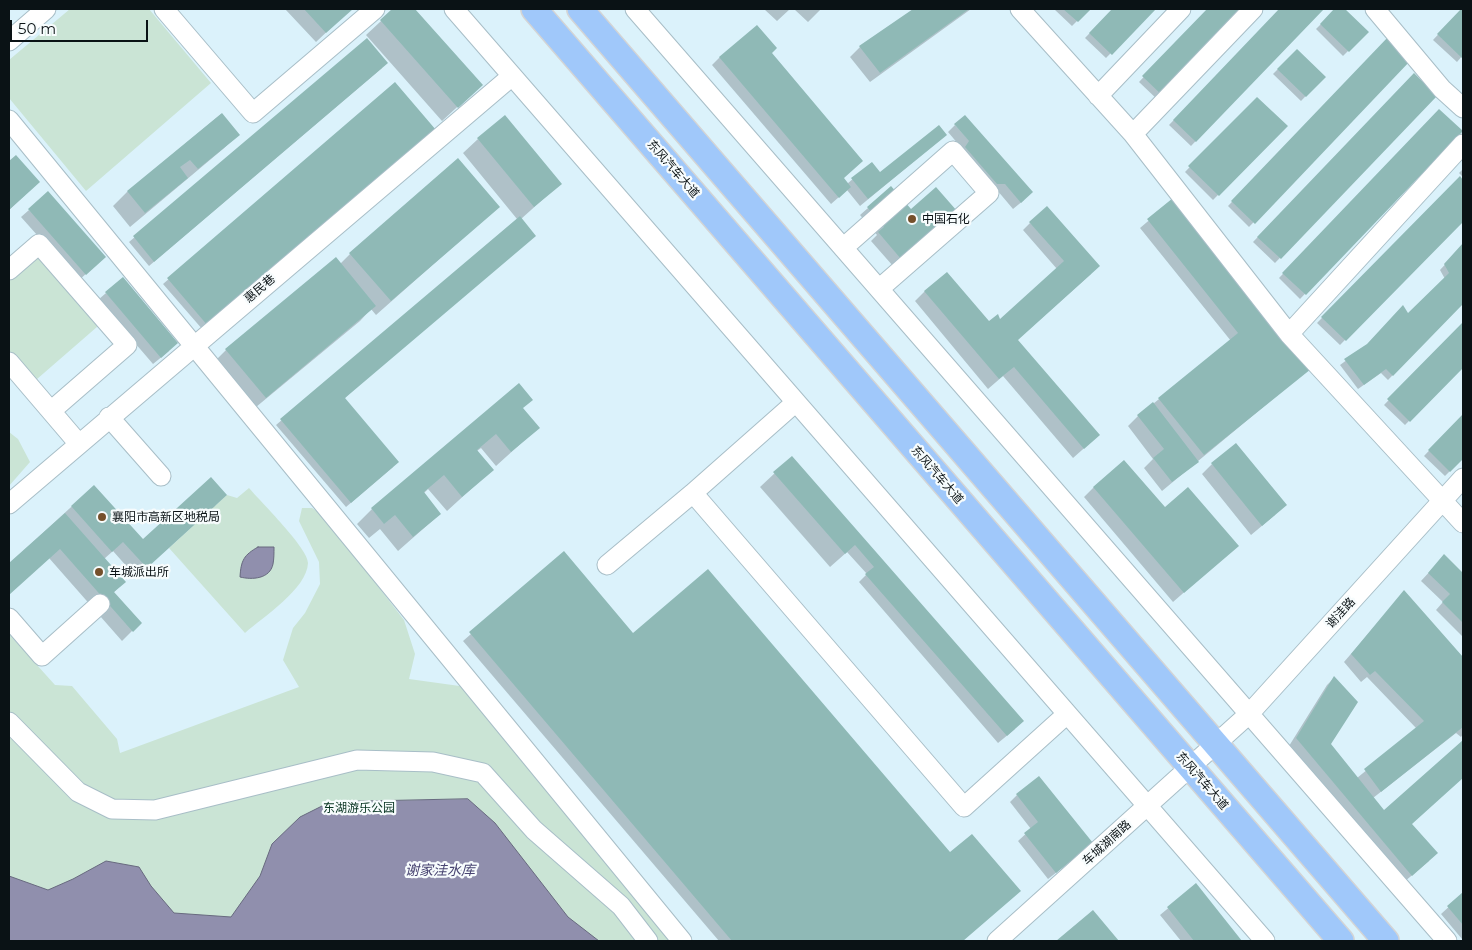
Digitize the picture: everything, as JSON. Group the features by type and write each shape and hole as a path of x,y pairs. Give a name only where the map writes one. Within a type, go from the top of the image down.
{"main road":[{"name":"东风汽车大道","path":"534,9 1341,941"},
{"path":"580,9 1386,941"}],"street":[{"path":"9,41 46,9"},
{"path":"164,9 254,113 375,9"},
{"path":"454,9 1265,941"},
{"path":"1098,96 1180,9"},
{"path":"1133,134 1253,9"},
{"path":"1375,9 1442,88 1463,108"},
{"path":"1023,10 1133,134 1289,334 1463,523"},
{"path":"641,11 843,248 1447,941"},
{"name":"惠民巷","path":"9,504 512,76"},
{"path":"9,120 682,941"},
{"path":"1289,334 1463,144"},
{"path":"843,248 953,151 989,193 879,289"},
{"path":"9,270 39,244 127,345 51,412"},
{"path":"9,362 79,444"},
{"path":"607,565 693,493 796,402"},
{"path":"109,417 161,476"},
{"name":"谢洼路","path":"1216,744 1249,714 1463,478"},
{"path":"693,493 964,807 1067,714"},
{"path":"9,618 42,656 100,604"},
{"path":"9,722 78,792 112,809 155,810 357,760 433,762 484,773 534,830 621,906 648,941"},
{"name":"车城湖南路","path":"997,941 1216,744"}],"green space":[{"path":"70,9 149,9 211,83 86,191 9,98 9,60"},
{"path":"39,244 105,320 29,386 9,362 9,270"},
{"path":"9,432 18,439 30,462 9,486"},
{"path":"249,488 301,547 308,563 306,573 300,583 283,602 245,633 169,548 227,495 237,498"},
{"name":"东湖游乐公园","path":"302,508 312,508 323,515 404,620 415,654 409,679 474,688 682,941 9,941 9,634 55,685 72,686 117,739 120,753 299,687 283,660 293,628 305,613 320,584 319,562 299,521"}],"water":[{"path":"258,547 274,547 271,569 260,577 240,577 244,559"},
{"name":"谢家洼水库","path":"468,799 495,823 568,917 599,941 9,941 9,876 48,890 106,861 139,867 151,886 174,913 231,917 260,876 272,844 300,817 330,802"}],"building":[{"path":"304,9 353,9 326,33"},
{"path":"392,9 415,9 483,85 458,108 380,20"},
{"path":"913,9 969,9 880,73 859,46"},
{"path":"1063,9 1091,9 1078,22"},
{"path":"1112,9 1156,9 1112,55 1089,33"},
{"path":"1207,9 1251,9 1165,98 1142,76"},
{"path":"1279,9 1324,9 1196,142 1173,120"},
{"path":"1334,9 1345,9 1369,32 1349,52 1320,24"},
{"path":"1463,9 1463,59 1437,34"},
{"path":"757,25 777,48 772,53 863,161 844,178 851,187 839,198 719,57"},
{"path":"1388,37 1411,60 1255,224 1231,201"},
{"path":"367,38 388,63 154,262 133,236"},
{"path":"1297,49 1326,77 1306,97 1277,69"},
{"path":"1414,73 1437,96 1281,259 1257,237"},
{"path":"395,82 436,130 208,326 167,278"},
{"path":"1257,97 1288,126 1219,196 1188,166"},
{"path":"1439,109 1463,131 1306,295 1282,273"},
{"path":"222,113 240,135 198,169 190,160 180,167 188,178 145,213 127,191"},
{"path":"505,115 562,184 534,207 477,138"},
{"path":"965,115 1033,192 1021,203 1005,184 997,184 965,147 969,141 954,124"},
{"path":"939,125 947,135 868,199 851,178 872,162 880,172"},
{"path":"16,155 40,182 9,210 9,161"},
{"path":"458,158 500,207 391,301 349,253"},
{"path":"1460,176 1463,180 1463,222 1346,341 1321,317"},
{"name":"中国石化","path":"891,186 911,209 936,187 957,211 901,259 878,232 884,227 867,207"},
{"path":"48,191 106,257 86,275 28,209"},
{"path":"1173,198 1311,369 1204,455 1158,398 1238,333 1147,219"},
{"path":"1047,206 1100,266 1018,340 1100,435 1084,449 1014,367 999,379 924,291 947,272 989,321 998,314 1000,319 1064,261 1029,222"},
{"path":"520,216 536,236 345,398 399,462 351,503 280,419"},
{"path":"1463,243 1463,304 1393,376 1386,369 1364,385 1344,359 1367,344 1403,305 1408,313 1449,273 1444,264"},
{"path":"336,257 376,306 266,398 225,349"},
{"path":"123,277 178,343 161,358 105,292"},
{"path":"1463,322 1463,368 1410,422 1387,399"},
{"path":"519,383 533,400 523,408 540,428 511,452 496,434 477,450 494,470 462,497 444,475 424,492 441,514 413,537 395,515 384,524 371,508"},
{"path":"1153,402 1199,462 1172,482 1153,458 1164,449 1137,415"},
{"path":"1463,414 1463,459 1450,472 1428,450"},
{"path":"1236,443 1287,505 1262,526 1211,463"},
{"path":"792,456 1024,721 1007,736 865,574 874,567 855,545 845,554 773,472"},
{"path":"1124,460 1165,507 1188,487 1239,546 1184,593 1093,487"},
{"name":"襄阳市高新区地税局","path":"211,477 227,495 147,568 123,542 112,552 71,506 94,485 143,539"},
{"name":"车城派出所","path":"65,513 126,582 114,592 142,623 133,632 60,549 9,595 9,563"},
{"path":"564,551 633,633 708,569 950,852 972,834 1021,891 963,941 732,941 469,632"},
{"path":"1444,554 1463,573 1463,623 1442,602 1450,594 1428,573"},
{"path":"1404,590 1463,657 1463,727 1381,792 1364,769 1424,721 1375,671 1370,675 1351,654"},
{"path":"1334,676 1358,702 1331,744 1384,810 1463,740 1463,778 1412,824 1438,853 1412,876 1296,738"},
{"path":"1039,776 1093,843 1056,873 1024,833 1038,822 1016,794"},
{"path":"1196,883 1242,941 1194,941 1167,907"},
{"path":"1463,892 1463,925 1447,906"},
{"path":"1093,910 1119,941 1056,941"}],"place":[{"name":"中国石化","path":"912,219"},
{"name":"襄阳市高新区地税局","path":"102,517"},
{"name":"车城派出所","path":"99,572"}]}
